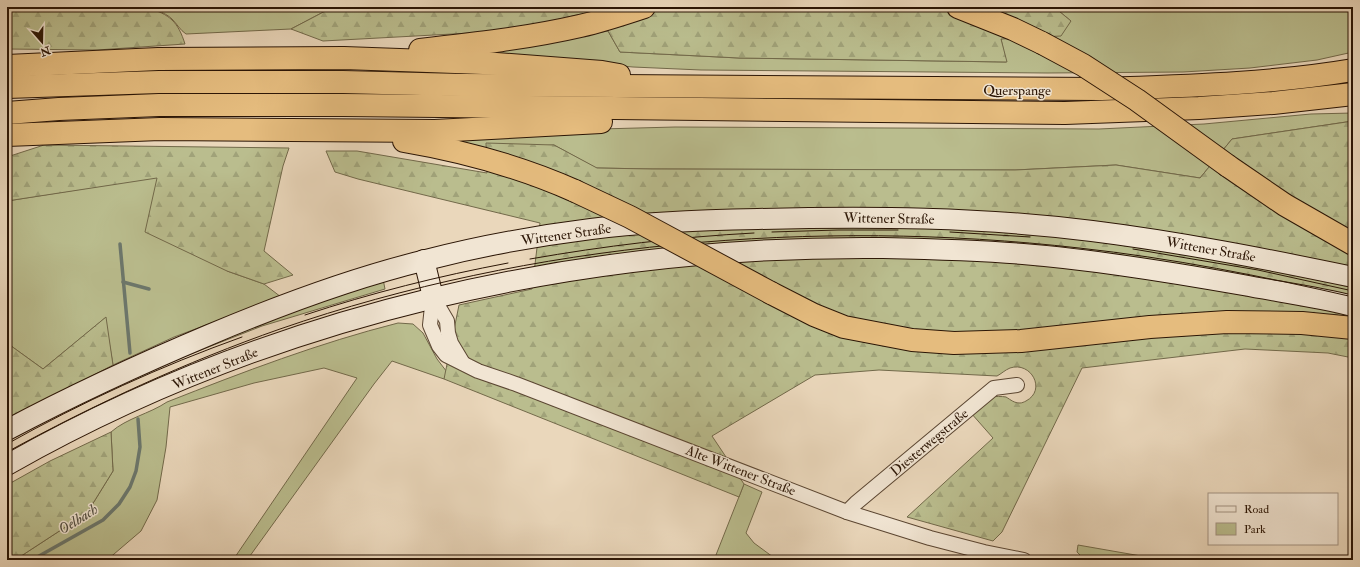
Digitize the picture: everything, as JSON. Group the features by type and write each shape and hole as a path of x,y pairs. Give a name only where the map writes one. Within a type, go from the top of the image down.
{"highway":[{"path":"344,58 492,42 552,32 581,26 644,7"},
{"path":"958,7 1013,29 1083,65 1125,92 1285,205 1353,244"},
{"path":"7,58 74,62"},
{"path":"7,66 158,59 344,58 483,63 602,72 679,87"},
{"name":"Querspange","path":"679,87 1101,89 1204,85 1275,80 1353,70"},
{"path":"7,87 159,82 343,82 461,85 679,87"},
{"name":"Querspange","path":"763,109 954,112 1095,112 1199,108 1273,103 1353,94"},
{"path":"7,113 59,109 159,106 342,105 763,109"},
{"path":"7,134 160,129 436,131 596,122 763,109"},
{"path":"7,148 95,130"},
{"path":"342,130 431,146 469,155 550,180 649,227 814,315 844,327 912,340 954,343 1021,341 1150,327 1227,322 1302,323 1353,328"}],"main road":[{"name":"Wittener Straße","path":"7,430 52,406 115,376 277,307 348,282 424,260 528,238 593,228 714,220 852,217 957,220 1044,226 1197,246 1353,277"},
{"name":"Wittener Straße","path":"7,465 36,448 90,421 202,372 260,349 433,297 541,276 640,261 738,251 871,248 932,249 1022,254 1192,276 1353,306"},
{"path":"424,260 433,297"}],"street":[{"name":"Alte Wittener Straße","path":"433,297 430,325 439,346 446,355 478,371 516,384 848,512 930,538 984,552 1024,560"},
{"name":"Diesterwegstraße","path":"848,512 852,506 994,388 1018,385"}],"green space":[{"path":"7,7 147,8 162,13 172,20 179,30 185,44 97,50 7,49"},
{"path":"142,7 333,7 291,29 186,34 166,14 154,9"},
{"path":"333,7 1054,7 1071,21 1061,36 1001,39 1007,62 739,58 620,52 608,31 603,9 508,31 323,41 291,29"},
{"path":"1054,7 1353,7 1353,52 1317,60 1250,68 1183,72 1047,73 701,70 633,67 498,55 498,50 608,31 620,52 739,58 1006,62 1001,39 1071,21"},
{"path":"1353,113 1353,121 1232,139 1200,178 1116,165 1015,170 596,168 554,145 486,149 463,144 463,138 600,129 675,127 1099,129 1204,124 1311,114"},
{"path":"1353,121 1353,358 1328,353 1245,349 1082,368 1002,532 993,541 907,517 993,438 971,413 990,396 1006,397 1014,402 1020,403 1026,401 1032,396 1036,384 1030,372 1018,367 1010,368 997,376 879,370 815,375 712,436 744,484 739,497 444,379 459,305 532,289 540,223 358,179 335,172 326,151 357,151 487,173 486,143 554,145 597,168 1015,170 1116,165 1200,178 1232,139"},
{"path":"44,145 289,148 283,166 264,251 293,275 264,284 227,271 145,232 157,178 7,201 7,157"},
{"path":"157,177 227,271 264,284 281,297 174,337 113,365 105,318 43,369 7,343 7,201"},
{"path":"383,279 385,289 262,326 160,366 104,390 7,440 7,438 57,412 172,358 292,310"},
{"path":"106,317 113,365 7,420 7,343 43,369"},
{"path":"398,323 413,324 423,333 437,359 447,372 444,379 392,361 247,560 233,560 357,378 324,368 254,383 170,407 166,447 157,500 141,531 107,560 15,560 87,513 113,471 111,432 117,427 167,402 253,369 310,349"},
{"path":"111,432 113,471 87,513 15,560 7,560 7,485 50,461"},
{"path":"744,484 762,492 746,533 754,543 773,557 772,560 714,560"},
{"path":"1078,545 1164,560 1085,560 1077,552"}],"waterway":[{"name":"Oelbach","path":"120,244 130,353"},
{"path":"123,282 149,289"},
{"name":"Oelbach","path":"32,560 103,520 119,504 130,487 136,471 140,447 138,419"}],"tram line":[{"path":"772,232 898,230"},
{"path":"950,232 1030,237"},
{"path":"530,259 642,243 754,233"},
{"path":"7,452 107,401 210,355 280,329 376,299 474,275 574,257 675,245 777,238 878,236 979,239 1079,248 1182,262 1353,297"},
{"path":"1133,249 1258,270 1353,291"},
{"path":"305,315 355,299 405,286 508,263"},
{"path":"7,444 93,399 182,360 242,337"}]}
